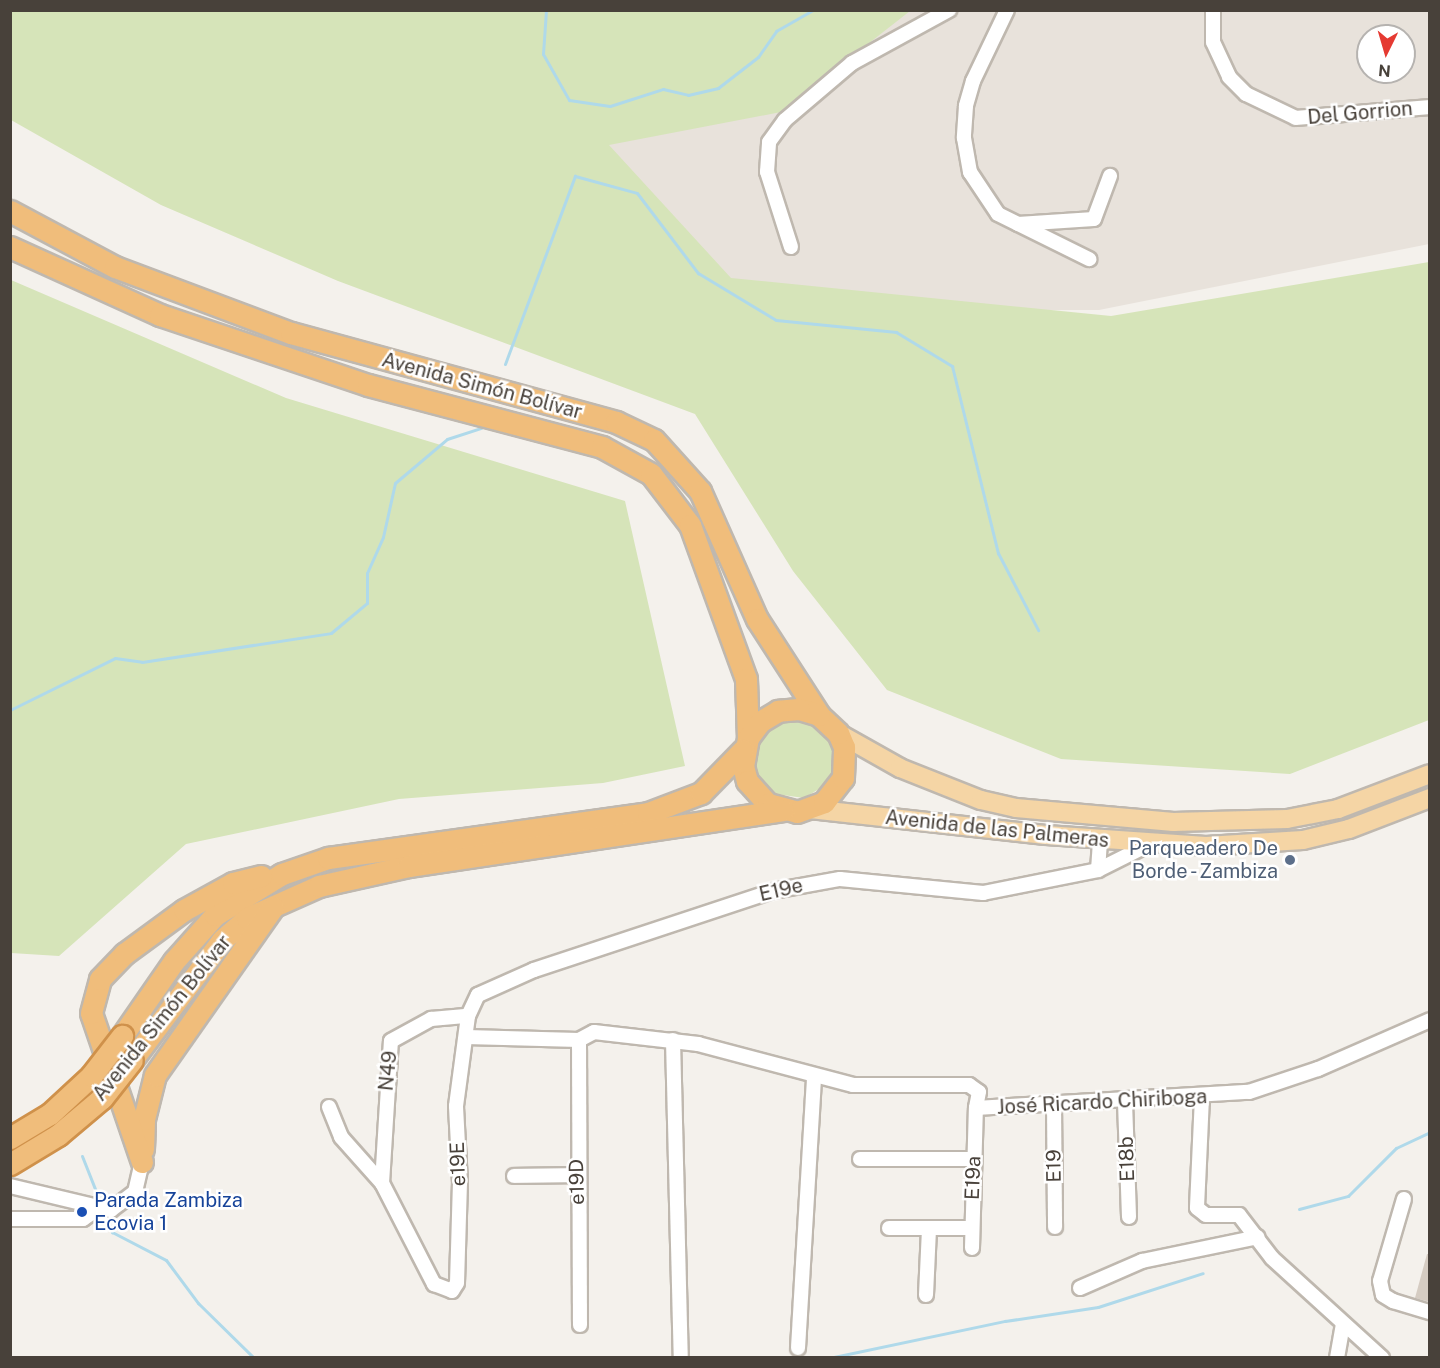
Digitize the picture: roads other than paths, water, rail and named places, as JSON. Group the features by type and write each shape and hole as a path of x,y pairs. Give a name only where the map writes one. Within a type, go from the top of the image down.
{"highway":[{"name":"Avenida Simón Bolívar","path":"10,211 115,267 291,333 616,422 654,440 700,491 758,619 819,715"},
{"name":"Avenida Simón Bolívar","path":"10,247 160,315 368,385 602,447 651,474 690,525 710,572 746,679 746,744 701,793 667,808 328,858 282,874 215,915 174,961 92,1076 50,1114 10,1138"},
{"path":"799,709 819,715 838,733 846,762 843,778 824,802 810,809 783,810 762,800 747,781 746,744 760,722 778,711 799,709"},
{"name":"Avenida Simón Bolívar","path":"10,1164 58,1135 102,1098 222,940 276,903 319,886 380,871 593,842 783,810"},
{"path":"593,842 624,844 809,824 832,813"},
{"path":"142,1162 91,1013 100,979 124,954 208,895 254,877 282,874"},
{"path":"142,1162 144,1119 155,1075 276,903"}],"main road":[{"name":"Avenida de las Palmeras","path":"838,733 900,768 981,800 1016,808 1162,821 1287,819 1338,809 1430,774"},
{"name":"Avenida de las Palmeras","path":"810,809 1100,840 1206,846 1303,840 1349,829 1430,798"}],"street":[{"path":"791,247 767,172 769,142 785,120 852,63 949,10"},
{"path":"1007,10 973,81 964,138 970,172 982,194 1013,224 1089,259"},
{"name":"Del Gorrion","path":"1213,10 1213,42 1229,77 1246,94 1296,118 1430,107"},
{"path":"1013,224 1094,219 1110,176"},
{"path":"1098,870 1100,840"},
{"name":"E19e","path":"468,1016 478,995 534,969 735,901 817,881 856,879 983,893 1098,870 1150,844"},
{"name":"e19E","path":"382,1183 434,1284 452,1291 457,1283 460,1183 456,1106 468,1016"},
{"name":"N49","path":"382,1183 391,1041 431,1019 468,1016"},
{"name":"José Ricardo Chiriboga","path":"466,1037 579,1040 594,1032 673,1040 853,1085 969,1085 978,1092 976,1108 1202,1097 1268,1086 1430,1020"},
{"name":"e19D","path":"579,1040 577,1175 580,1325"},
{"path":"673,1040 681,1358"},
{"path":"798,1348 814,1077"},
{"path":"1202,1097 1197,1208 1206,1215 1239,1215 1272,1258 1343,1325 1382,1358"},
{"name":"E18b","path":"1125,1102 1129,1217"},
{"name":"E19","path":"1054,1106 1055,1227"},
{"path":"329,1107 342,1137 382,1183"},
{"name":"E19a","path":"972,1248 976,1108"},
{"path":"860,1159 973,1159"},
{"path":"10,1219 83,1219 96,1210 126,1203 135,1192 142,1162"},
{"path":"514,1176 577,1175"},
{"path":"10,1186 96,1210"},
{"path":"1404,1199 1380,1281 1383,1295 1393,1301 1430,1312"},
{"path":"889,1228 971,1228"},
{"path":"926,1294 928,1229"},
{"path":"1080,1288 1142,1261 1258,1237"},
{"path":"1337,1358 1343,1325"}],"waterway":[{"path":"546,10 543,54 569,100 610,106 663,89 688,95 718,88 758,57 776,31 813,10"},
{"path":"505,364 575,176 637,193 698,273 776,320 896,332 952,366 998,553 1038,630"},
{"path":"10,710 115,658 142,662 331,633 367,603 367,573 383,537 395,483 447,439 481,428"},
{"path":"1299,1209 1348,1196 1396,1148 1430,1132"},
{"path":"82,1156 101,1204"},
{"path":"104,1213 112,1232 166,1260 198,1303 254,1358"},
{"path":"829,1358 1005,1321 1098,1307 1203,1273"}],"place":[{"name":"Parqueadero De Borde - Zambiza","path":"1290,860"},
{"name":"Parada Zambiza Ecovia 1","path":"82,1212"}]}
